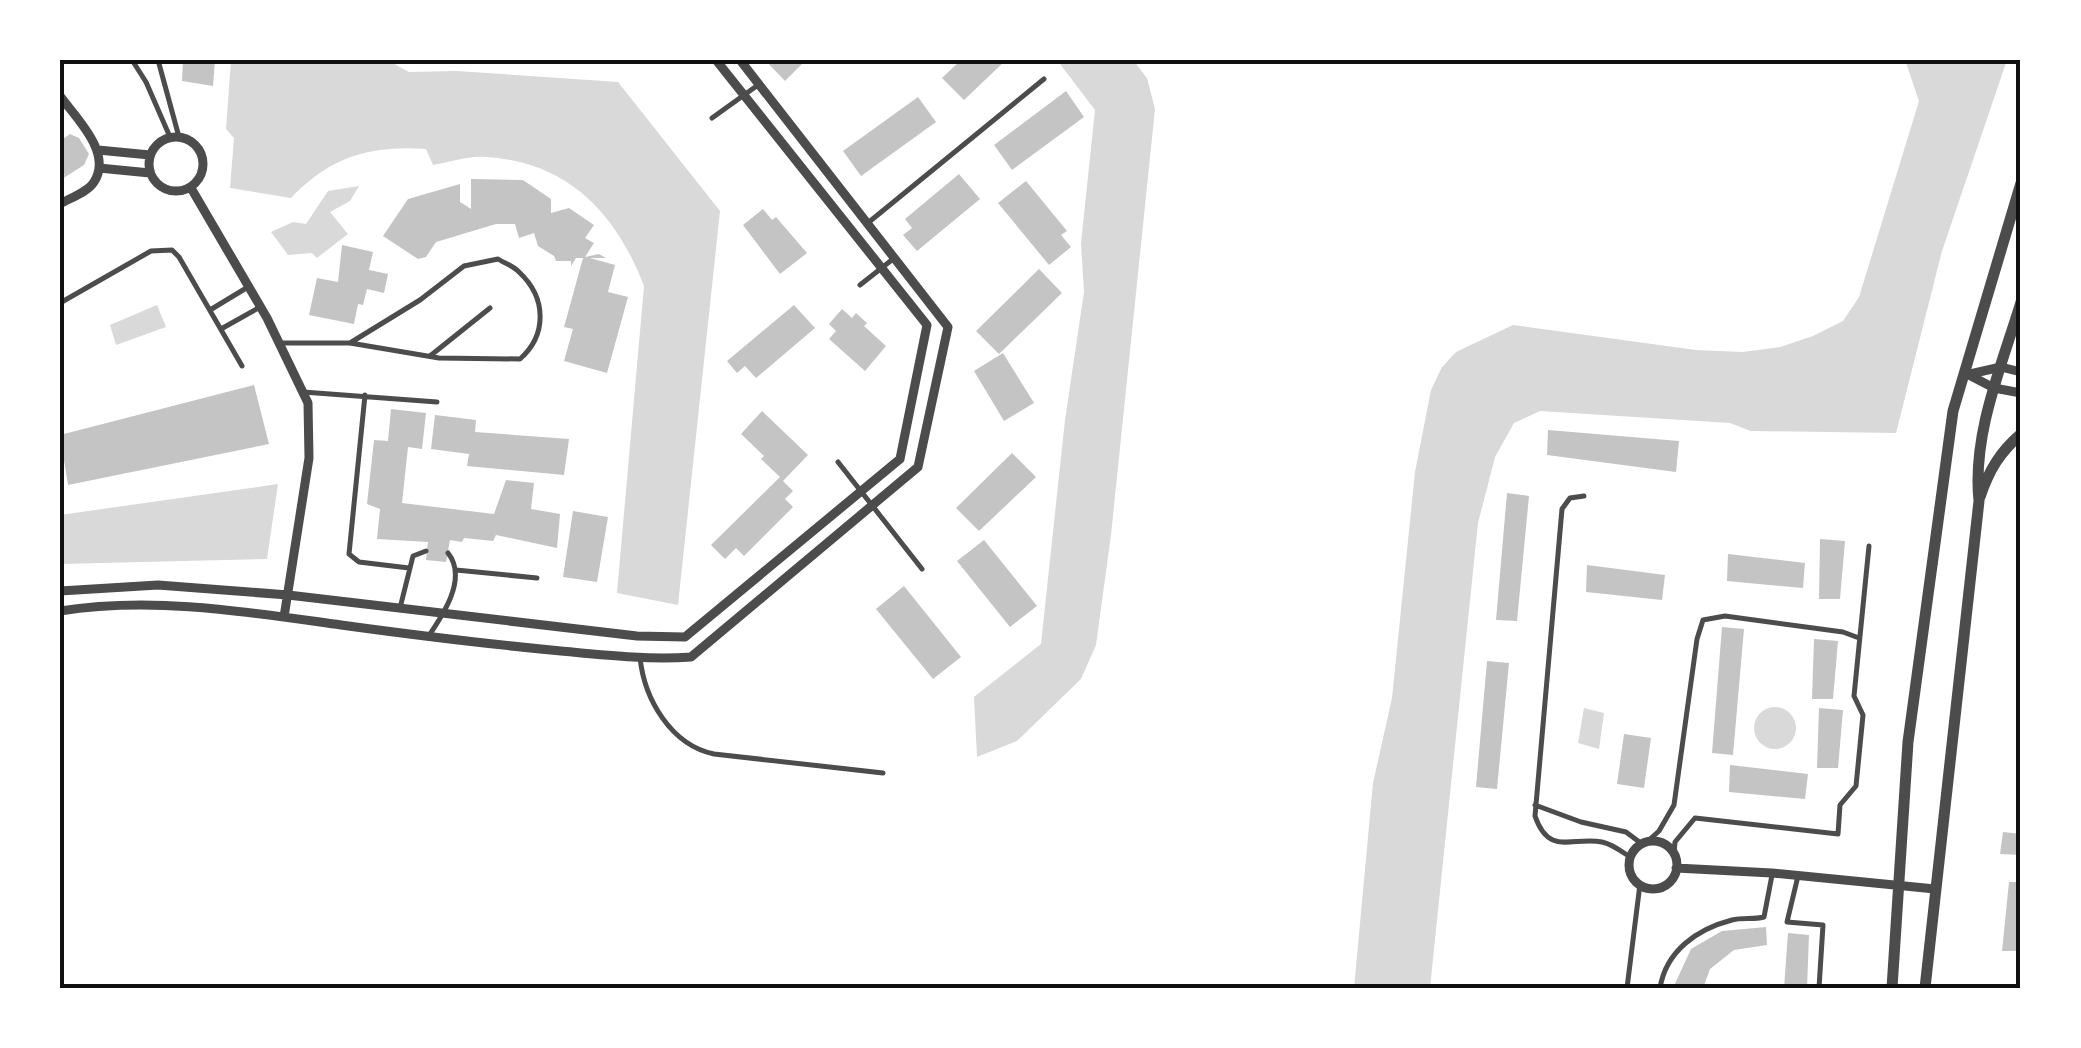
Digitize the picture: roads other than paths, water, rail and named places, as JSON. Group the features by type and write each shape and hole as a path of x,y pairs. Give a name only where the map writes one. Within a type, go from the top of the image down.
{"street":[{"path":"60,591 158,586 288,595 637,636 685,637 900,459 927,324 716,60"},
{"path":"60,611 164,604 428,637 640,657 691,657 918,467 948,327 740,60"},
{"path":"60,96 98,150 99,168 90,187 60,204"},
{"path":"786,146 799,134"},
{"path":"174,137 197,146 203,158 203,172 191,188 172,191 154,182 150,156 157,144 174,137"},
{"path":"98,150 150,156"},
{"path":"99,168 150,172"},
{"path":"1892,988 1908,742 1954,411 2021,182"},
{"path":"191,188 260,307 308,403 309,458 284,617"},
{"path":"1979,501 1977,481 1994,388 2021,303"},
{"path":"1967,374 2001,368 2021,372"},
{"path":"1967,374 1994,388 2021,393"},
{"path":"1925,988 1979,501 1988,473 2004,449 2021,434"},
{"path":"685,637 691,657"},
{"path":"1645,842 1660,842 1674,854 1676,868 1665,885 1652,888 1640,884 1632,875 1630,857 1645,842"},
{"path":"1676,868 1772,873 1935,890"}],"lane":[{"path":"132,60 174,137"},
{"path":"158,60 174,137"},
{"path":"870,222 1044,79"},
{"path":"712,118 759,84"},
{"path":"60,303 150,252 172,250 242,366"},
{"path":"860,285 896,257"},
{"path":"279,342 350,342 430,357 520,360 542,330 538,302 520,272 498,259 464,266 420,300 350,342"},
{"path":"210,310 248,287"},
{"path":"221,329 260,307"},
{"path":"430,357 490,308"},
{"path":"303,392 437,402"},
{"path":"364,395 349,554 359,562 409,568"},
{"path":"838,462 922,570"},
{"path":"1584,496 1570,498 1562,509 1535,804 1538,824 1554,840 1572,844 1604,842 1630,857"},
{"path":"1674,854 1675,842 1695,818 1838,834 1840,806 1856,786 1860,750 1863,714 1854,696 1869,546"},
{"path":"400,608 413,556 426,551"},
{"path":"428,637 444,613 456,570 448,553"},
{"path":"456,570 537,578"},
{"path":"1535,804 1581,822 1626,832 1645,842 1674,805 1697,639 1703,620 1708,617 1842,632 1859,638"},
{"path":"640,657 645,682 657,708 674,734 689,746 714,754 882,773"},
{"path":"1660,988 1678,947 1703,931 1736,918 1764,917 1772,873"},
{"path":"1798,876 1787,922 1823,924 1819,988"},
{"path":"1627,988 1640,884"}]}
